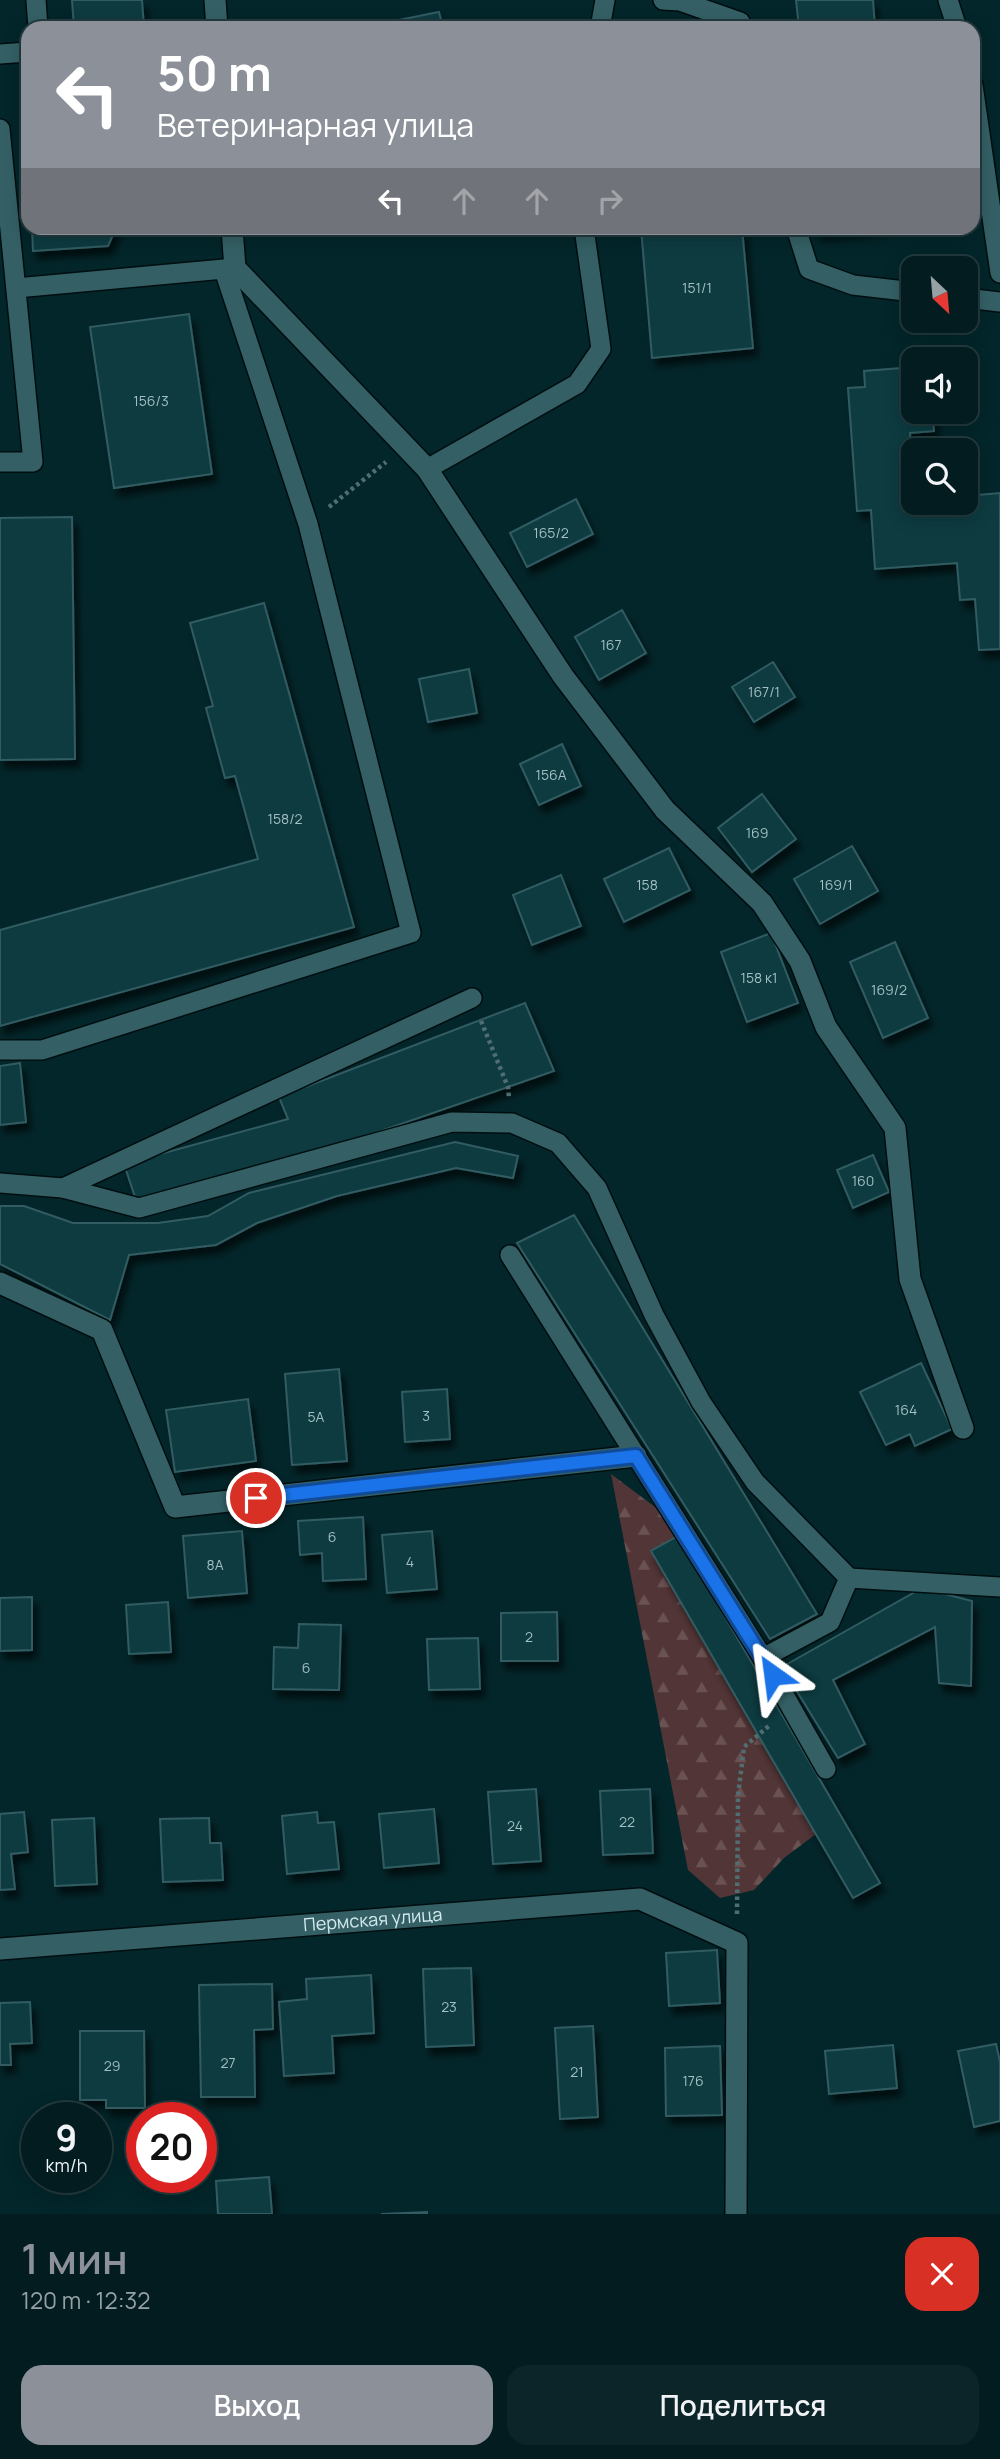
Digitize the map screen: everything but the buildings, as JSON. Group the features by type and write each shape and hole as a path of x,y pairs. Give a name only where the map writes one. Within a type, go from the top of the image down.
{"street":[{"path":"215,0 216,21"},
{"path":"232,235 230,269 427,469 564,676 656,799 762,902 800,961 826,1027 895,1128 910,1279 963,1428"},
{"path":"0,1283 102,1330 175,1507 636,1456"},
{"name":"Пермская улица","path":"0,1949 640,1899 737,1943"},
{"path":"736,2214 737,1943"}],"lane":[{"path":"36,0 38,21"},
{"path":"601,21 605,0"},
{"path":"663,0 680,1 735,21"},
{"path":"948,0 955,21"},
{"path":"0,54 21,52"},
{"path":"0,128 33,462 0,462"},
{"path":"980,134 1000,273"},
{"path":"427,469 577,384 601,349 585,235"},
{"path":"798,235 809,269 853,285 901,291"},
{"path":"0,1050 42,1050 411,933 308,524 230,269 16,288"},
{"path":"978,300 1000,302"},
{"path":"63,1188 472,998"},
{"path":"0,1183 63,1188 139,1209 452,1122 512,1124 558,1143 597,1188 654,1315 701,1402 755,1482 849,1578 1000,1587"},
{"path":"510,1255 763,1658 826,1769"},
{"path":"763,1658 830,1622 849,1578"}],"path":[{"path":"308,524 406,446"},
{"path":"472,998 508,1087 512,1124"},
{"path":"737,1943 738,1796 744,1747 792,1709"}],"green space":[{"path":"611,1474 655,1507 678,1536 652,1551 816,1834 784,1858 754,1890 720,1898 688,1870"}],"route":[{"path":"256,1498 636,1456 773,1675"}]}
